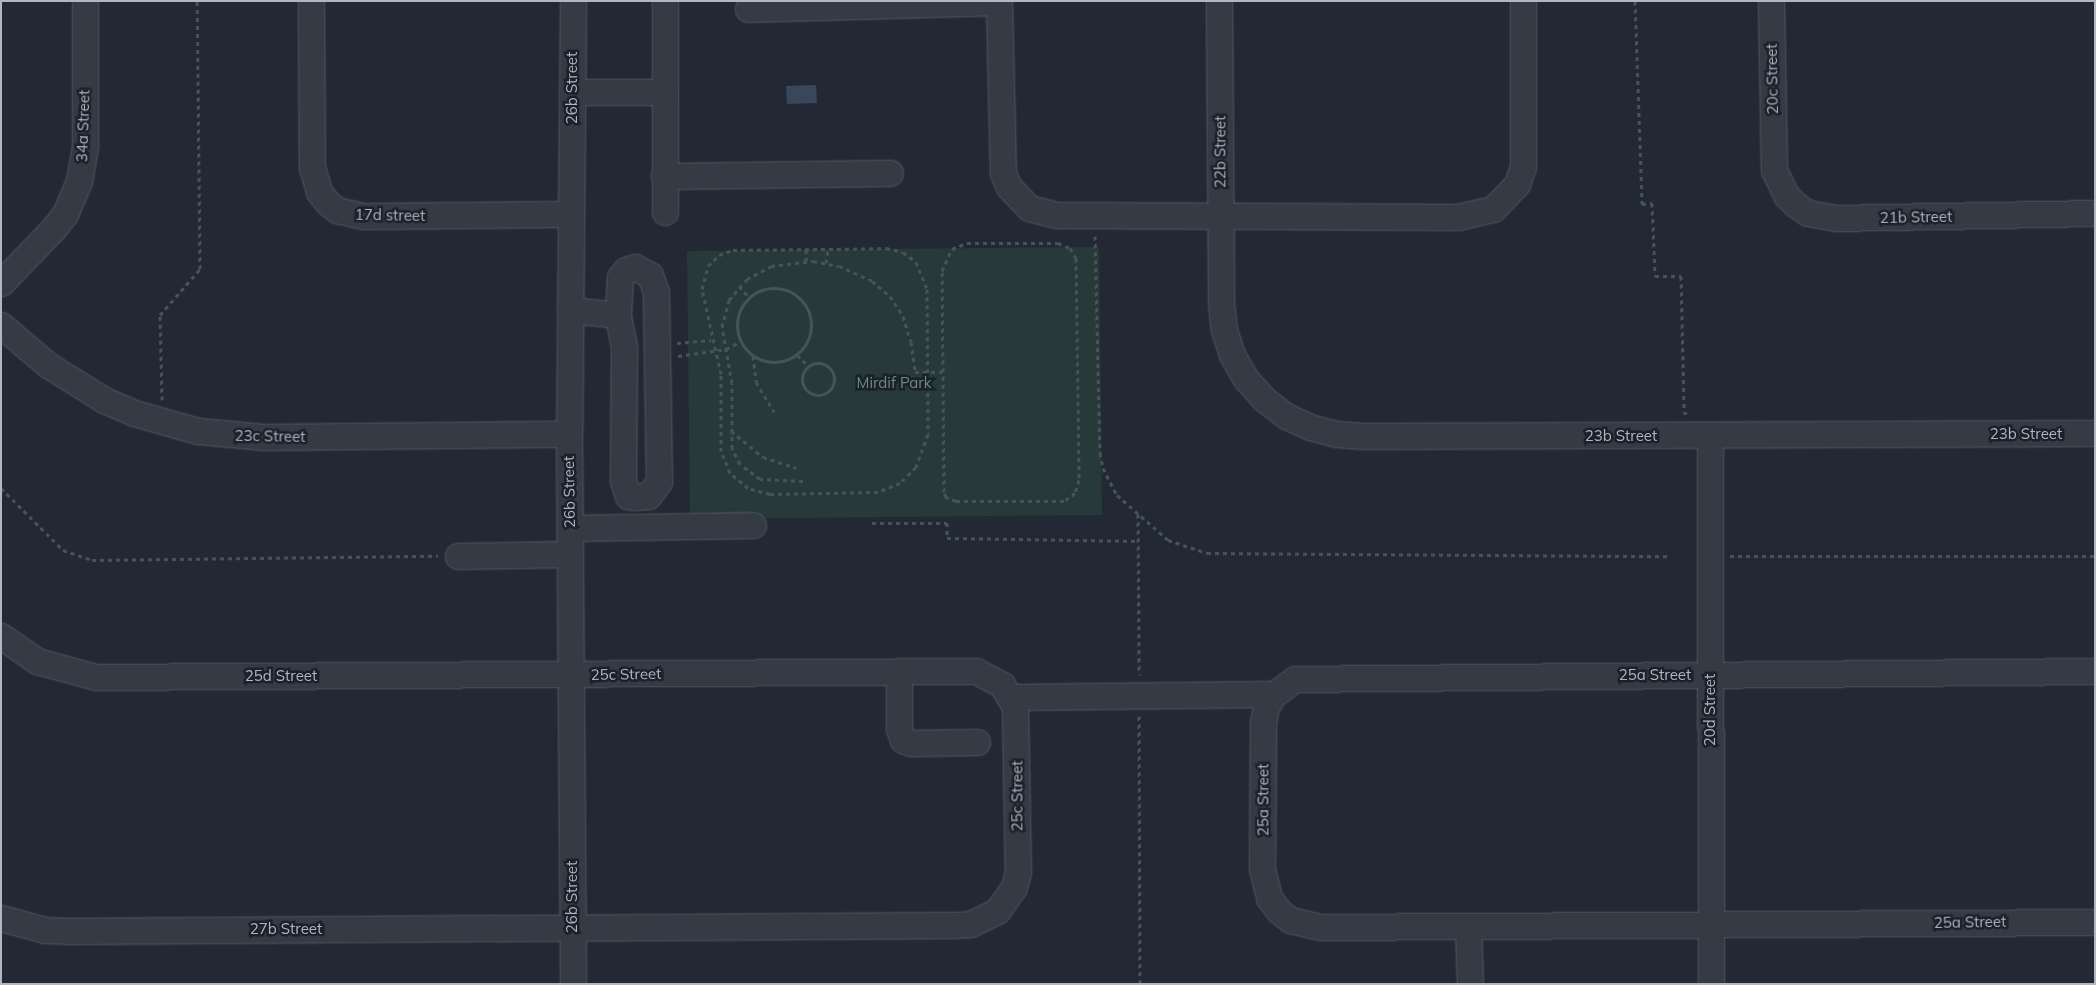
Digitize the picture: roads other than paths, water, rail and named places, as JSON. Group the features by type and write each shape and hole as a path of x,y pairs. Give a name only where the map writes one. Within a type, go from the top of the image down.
{"street":[{"name":"34a Street","path":"1,283 65,214 79,182 85,146 85,1"},
{"name":"17d street","path":"311,1 312,167 319,192 327,202 344,212 363,216 571,214"},
{"name":"26b Street","path":"573,1 569,434 573,984"},
{"path":"665,1 665,212"},
{"path":"748,9 999,1 1001,159 1009,187 1030,208 1043,213 1094,215 1458,217 1492,209 1507,198 1517,184 1523,167 1523,1"},
{"name":"22b Street","path":"1219,1 1221,303"},
{"name":"20c Street","path":"1771,1 1773,156"},
{"path":"572,92 665,92"},
{"name":"21b Street","path":"1773,156 1779,184 1786,196 1808,213 1821,217 2095,213"},
{"path":"664,176 890,173"},
{"path":"635,267 644,269 650,275 656,292 658,353 658,482 648,496 628,496 623,481 624,347 618,314 620,277 626,270 635,267"},
{"name":"23b Street","path":"1221,303 1224,330 1232,355 1246,379 1264,399 1286,416 1310,428 1336,434 1364,436 1700,436 2095,433"},
{"path":"570,310 618,314"},
{"name":"23c Street","path":"1,325 75,383 104,400 162,422 198,431 264,437 569,434"},
{"name":"20d Street","path":"1700,436 1710,556 1711,984"},
{"path":"570,528 753,525"},
{"path":"458,556 570,554"},
{"name":"25d Street","path":"1,636 37,661 96,677 572,674"},
{"path":"899,671 899,729 903,740 911,743 1017,740"},
{"name":"25c Street","path":"572,674 976,671 1002,685 1010,697 1016,718 1018,872 1007,900 984,920 954,925 572,927"},
{"name":"25a Street","path":"2095,671 1307,677 1283,685 1274,694 1263,723 1262,869 1269,898 1278,910 1290,920 1320,927 2095,922"},
{"path":"1010,697 1274,694"},
{"name":"27b Street","path":"1,918 45,930 70,931 572,927"},
{"path":"1468,926 1470,984"}],"water":[{"path":"816,85 817,103 787,104 786,86"}],"park label":[{"name":"Mirdif Park","path":"894,383"}]}
